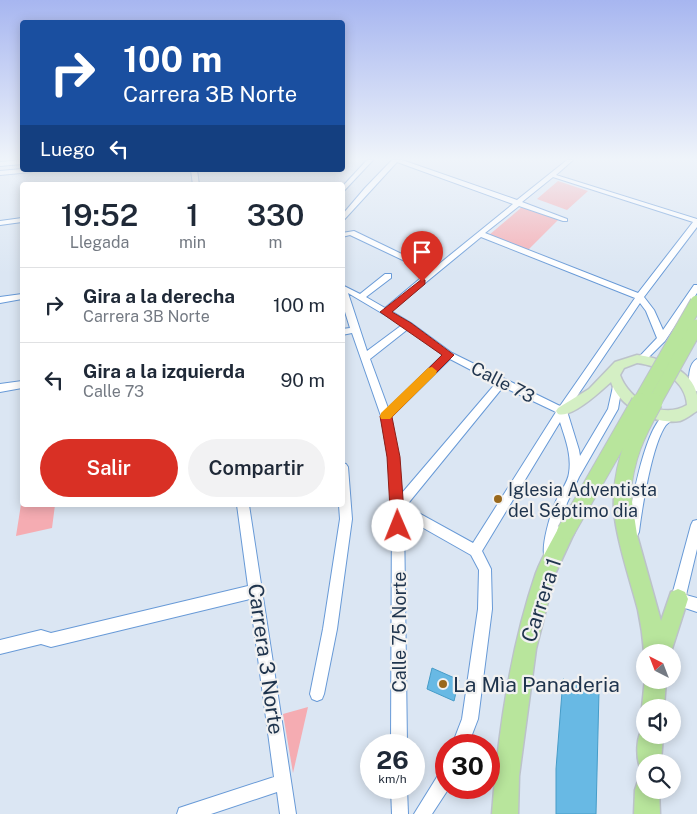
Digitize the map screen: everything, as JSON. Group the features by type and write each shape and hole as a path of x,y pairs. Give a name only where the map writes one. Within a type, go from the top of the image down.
{"highway":[{"name":"Carrera 1","path":"505,814 507,776 525,649 546,573 566,531 697,302"},
{"path":"655,644 654,628 623,518 624,469 638,431 697,326"},
{"path":"665,644 688,602"},
{"path":"647,799 647,814"}],"main road":[{"path":"562,411 593,392 626,362 642,359 660,362 674,368 686,377 696,390 697,399 693,408 687,412 674,415"},
{"path":"616,370 616,385 625,397 640,408 654,413 697,418"}],"street":[{"path":"345,216 360,198"},
{"path":"507,198 565,220"},
{"path":"385,312 524,198"},
{"path":"476,551 562,411 640,296 697,222 622,198"},
{"path":"0,222 20,220"},
{"path":"347,234 434,272"},
{"path":"480,234 640,296 650,310 662,339"},
{"path":"360,298 388,276"},
{"name":"Calle 73","path":"345,288 408,325 449,355 562,411"},
{"path":"642,359 662,339 697,288"},
{"name":"Calle 75 Norte","path":"345,294 355,330 386,416 393,457 398,507 399,734"},
{"path":"0,300 20,297"},
{"path":"366,357 408,325"},
{"path":"345,332 355,330"},
{"path":"386,416 449,355"},
{"path":"696,390 694,373 697,362"},
{"path":"464,734 470,719 485,610 485,569 476,551 398,507 502,382"},
{"path":"0,388 20,384"},
{"path":"546,573 555,521 575,474 613,409 616,385"},
{"path":"562,411 574,450 575,474"},
{"path":"631,550 635,518 651,453 662,423 674,415"},
{"path":"317,694 331,619 346,519 345,506"},
{"name":"Carrera 3 Norte","path":"243,507 288,814"},
{"path":"688,602 697,525"},
{"path":"0,647 41,636 51,640 256,591"},
{"path":"185,814 283,782"},
{"path":"422,814 435,794"},
{"path":"400,799 400,814"}],"shaded area":[{"path":"538,198 580,198 567,210 537,199"},
{"path":"522,207 559,219 528,250 489,235"},
{"path":"21,507 55,507 52,528 16,536"},
{"path":"308,707 293,773 283,714"}],"building":[{"name":"La Mìa Panaderia","path":"432,668 459,680 454,701 427,689"},
{"path":"563,679 599,691 596,814 556,814 556,769"}],"slow traffic":[{"path":"386,416 432,371"}],"place":[{"name":"Iglesia Adventista del Séptimo dia","path":"498,499"},
{"name":"La Mìa Panaderia","path":"443,684"}],"route":[{"path":"398,526 393,457 386,416 449,355 408,325 385,312 422,282"}]}
